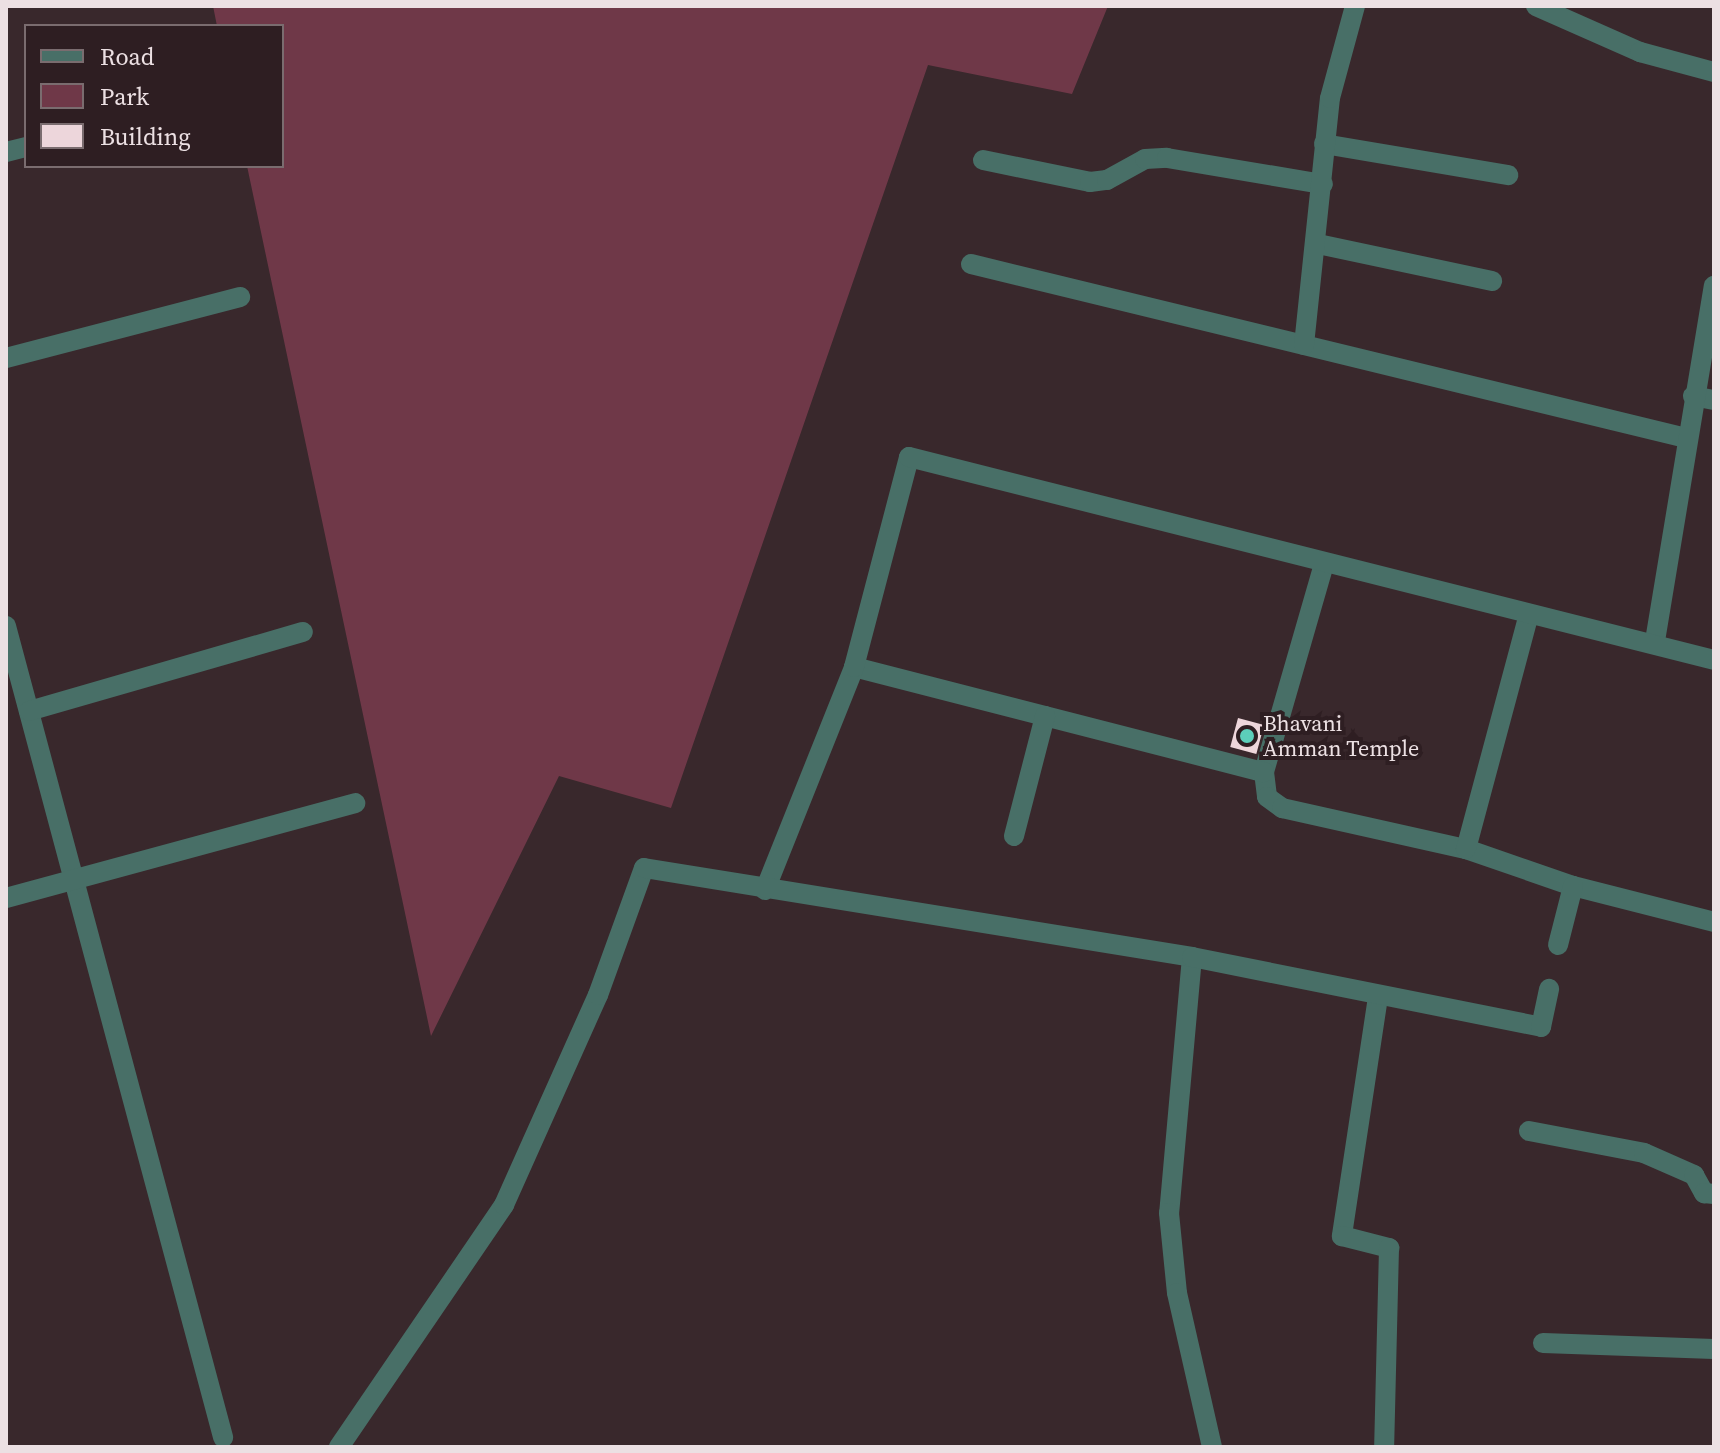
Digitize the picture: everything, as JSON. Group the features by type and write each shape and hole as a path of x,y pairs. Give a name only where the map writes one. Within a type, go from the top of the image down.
{"street":[{"path":"1304,345 1318,244 1324,144 1344,33 1355,6"},
{"path":"1536,6 1640,52 1714,72"},
{"path":"1324,144 1508,175"},
{"path":"983,160 1090,182 1107,180 1145,159 1167,158 1323,184"},
{"path":"1318,244 1492,281"},
{"path":"971,264 1686,438"},
{"path":"1655,641 1686,438 1704,398 1714,286"},
{"path":"6,358 240,297"},
{"path":"765,890 854,667 909,457 1324,564 1655,641 1714,660"},
{"path":"1324,564 1264,772 1267,797 1282,808 1466,849 1573,886 1714,922"},
{"path":"1466,849 1529,614"},
{"path":"6,626 223,1437"},
{"path":"29,711 303,632"},
{"path":"854,667 1264,772"},
{"path":"1014,836 1045,716"},
{"path":"6,898 355,803"},
{"path":"339,1447 504,1205 598,995 644,868 1192,957 1378,997 1541,1027 1549,989"},
{"path":"1558,945 1573,886"},
{"path":"1192,957 1169,1213 1177,1293 1212,1447"},
{"path":"1378,997 1342,1236 1389,1248 1384,1447"},
{"path":"1529,1131 1644,1153 1694,1175 1704,1193 1714,1194"},
{"path":"1543,1343 1714,1349"}],"green space":[{"path":"213,6 1108,6 1072,94 928,65 671,808 559,776 431,1036 247,168 284,168 284,24 217,24"}],"building":[{"name":"Bhavani Amman Temple","path":"1238,718 1264,725 1256,754 1230,747"}],"place":[{"name":"Bhavani Amman Temple","path":"1247,736"}]}
